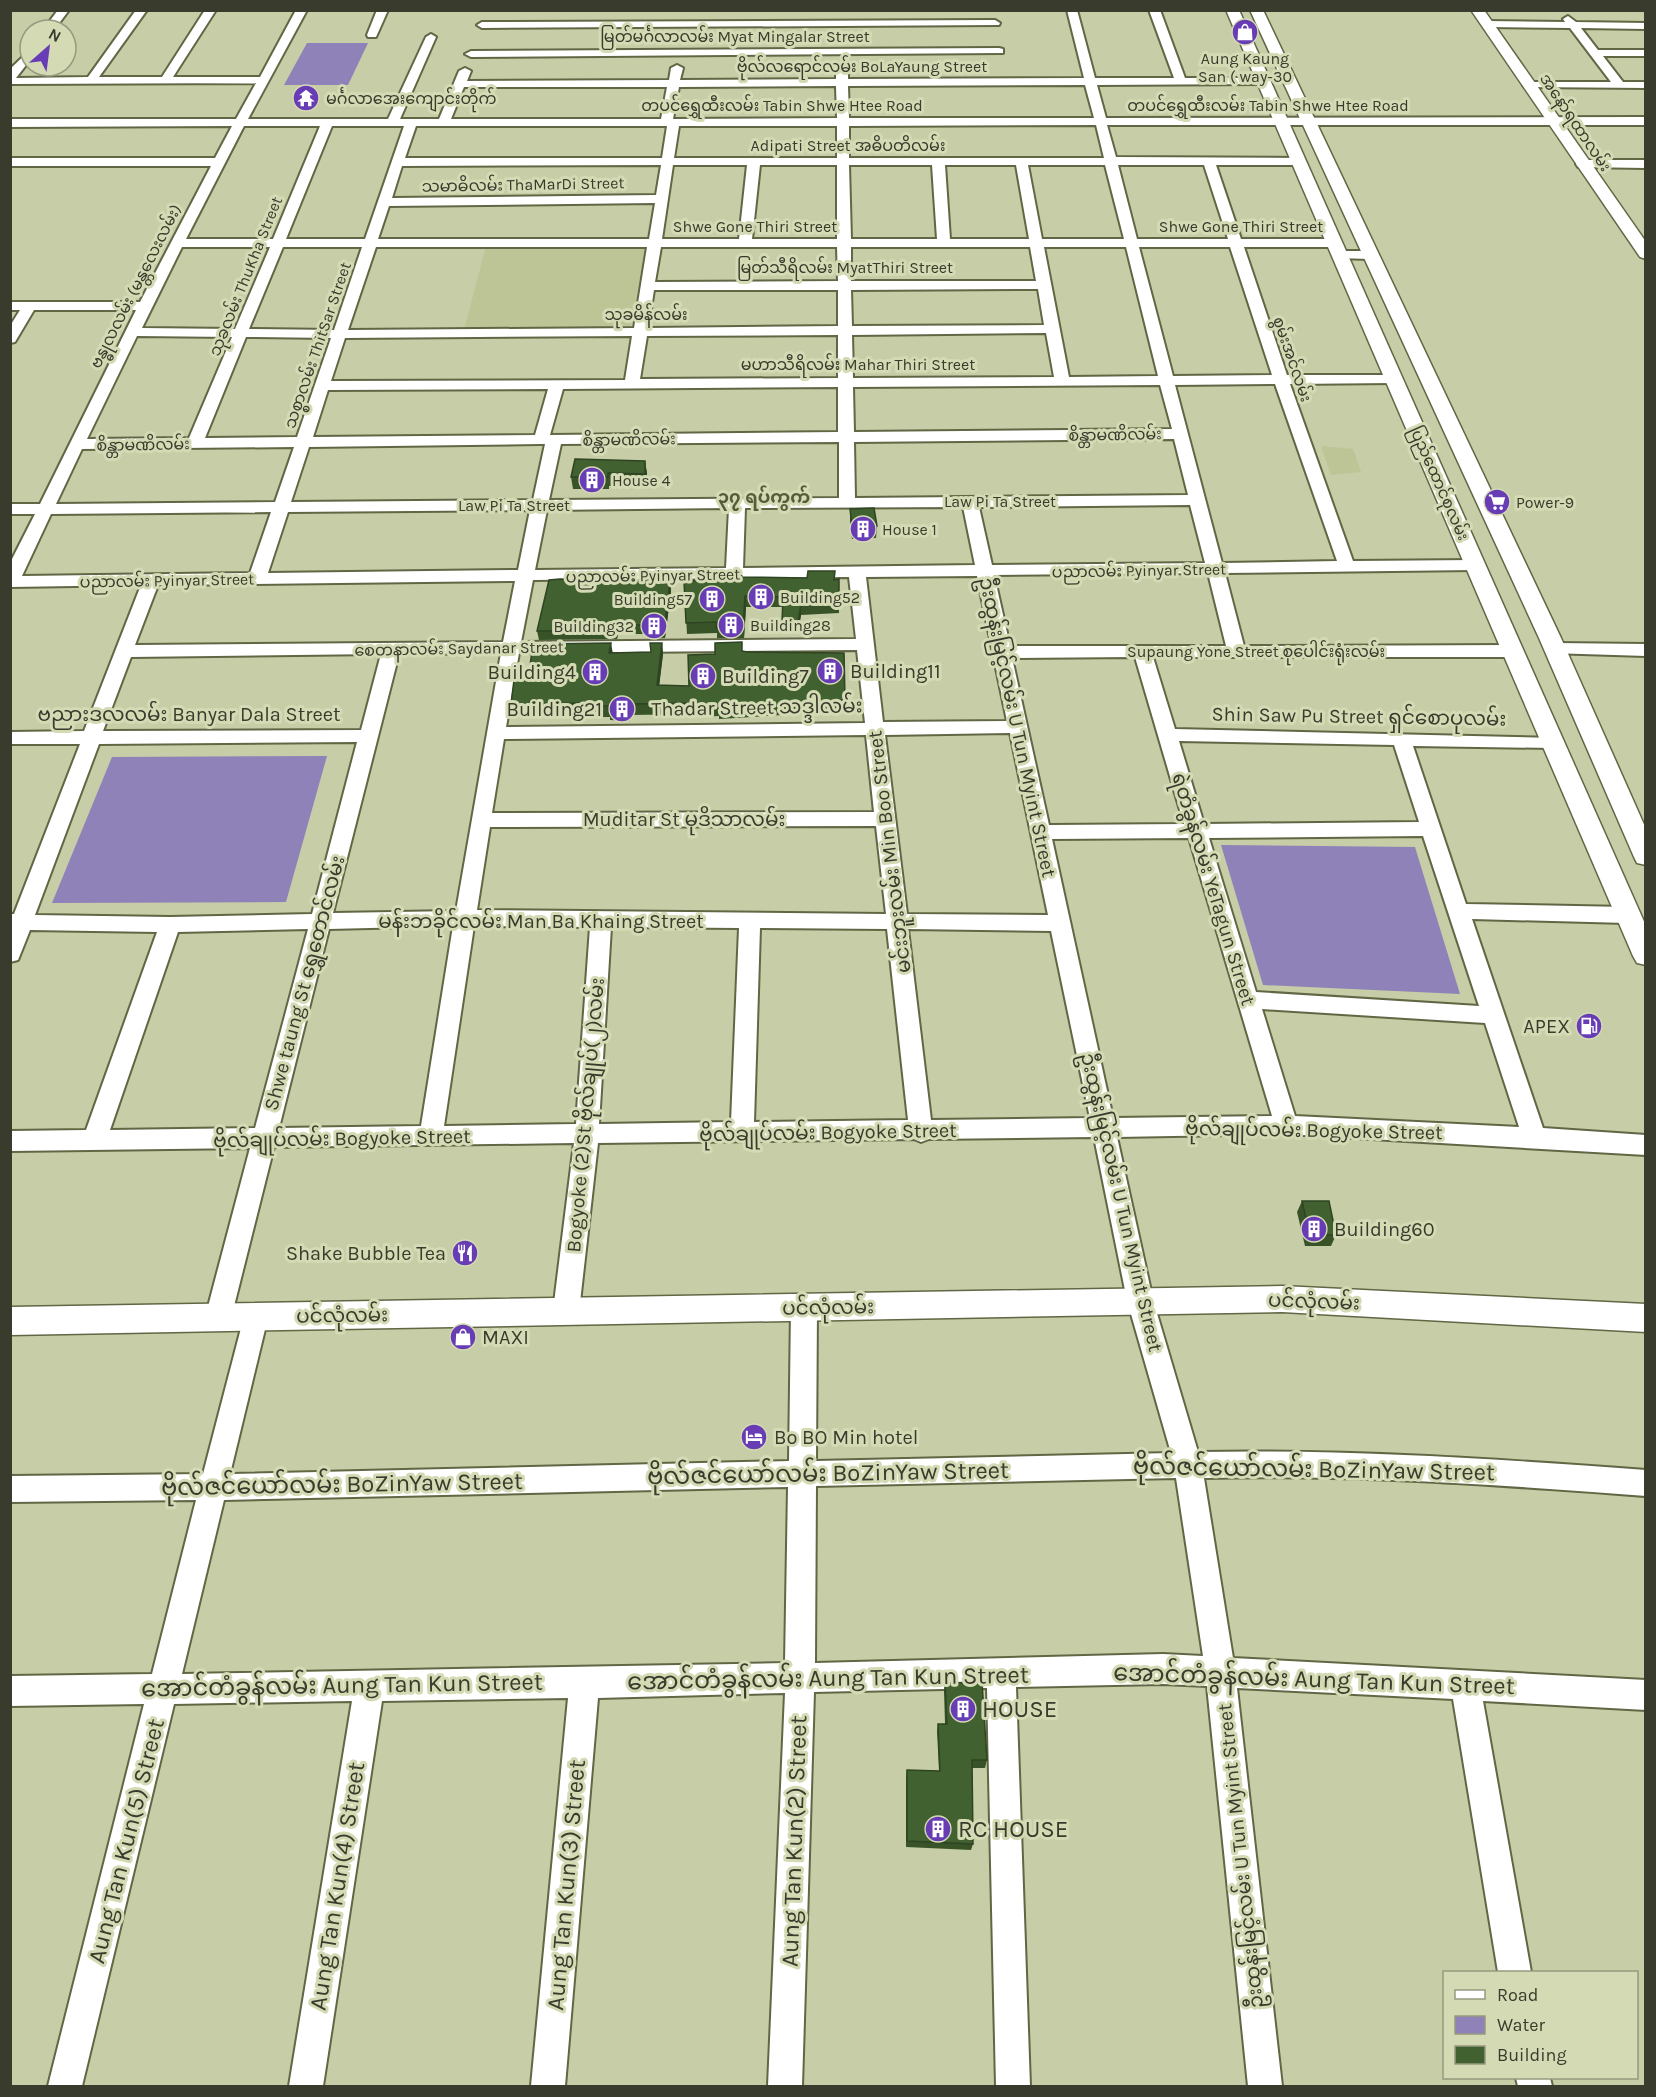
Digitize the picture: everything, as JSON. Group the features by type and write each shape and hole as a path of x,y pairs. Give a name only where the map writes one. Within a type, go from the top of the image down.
{"main road":[{"name":"ပြည်ထောင်စုလမ်း","path":"1232,10 1646,956"},
{"name":"ပြည်ထောင်စုလမ်း","path":"1256,10 1555,649 1646,857"},
{"name":"အနော်ရထာလမ်း","path":"1478,10 1646,254"},
{"path":"1465,541 1503,541"},
{"name":"ပင်လုံလမ်း","path":"10,1321 1282,1299 1646,1318"}],"street":[{"path":"91,81 142,10"},
{"path":"165,81 211,10"},
{"name":"ဗန္ဓုလလမ်း (မန္တလေးလမ်း)","path":"11,582 176,243 302,10"},
{"path":"372,35 383,10"},
{"path":"444,122 488,10"},
{"path":"632,384 668,161 674,83 686,10"},
{"path":"840,10 847,502"},
{"path":"477,39 841,38 1000,52 992,10"},
{"path":"1072,10 1236,651"},
{"path":"1154,10 1181,82"},
{"path":"1561,10 1620,85"},
{"path":"1487,24 1646,26"},
{"path":"393,122 431,38"},
{"name":"မြတ်မင်္ဂလာလမ်း Myat Mingalar Street","path":"477,39 841,38 1000,52"},
{"name":"ဗိုလ်လရောင်လမ်း BoLaYaung Street","path":"460,84 841,83 1000,52 1090,82 1263,81"},
{"path":"1595,53 1646,53"},
{"path":"10,79 263,80"},
{"path":"1529,85 1646,85"},
{"name":"တပင်ရွှေထီးလမ်း Tabin Shwe Htee Road","path":"10,123 1646,121"},
{"name":"သုခလမ်း ThuKha Street","path":"195,443 328,122"},
{"name":"သစ္စာလမ်း ThitSar Street","path":"257,579 411,122"},
{"path":"745,242 754,161"},
{"path":"938,161 944,242"},
{"path":"1020,161 1062,381"},
{"name":"စွမ်းအင်လမ်း","path":"1209,161 1281,380 1347,567"},
{"name":"Adipati Street အဓိပတိလမ်း","path":"398,162 1298,161"},
{"path":"10,162 218,162"},
{"path":"1582,164 1646,164"},
{"name":"သမာဓိလမ်း ThaMarDi Street","path":"384,202 661,199"},
{"name":"Shwe Gone Thiri Street","path":"176,243 1235,242 1337,249 1371,255"},
{"name":"မြတ်သီရိလမ်း MyatThiri Street","path":"647,286 1044,285"},
{"path":"10,306 144,306"},
{"path":"10,339 30,306"},
{"name":"သုခမိန်လမ်း","path":"131,332 340,334 1052,329"},
{"name":"မဟာသီရိလမ်း Mahar Thiri Street","path":"322,386 1394,379"},
{"path":"431,1137 465,918 496,733 539,505 557,384"},
{"name":"စိန္တာမဏိလမ်း","path":"77,444 1181,434"},
{"name":"Law Pi Ta Street","path":"10,509 1197,500"},
{"name":"ဦးထွန်းမြင့်လမ်း U Tun Myint Street","path":"970,501 1000,652 1140,1300 1188,1464 1220,1672 1265,2086"},
{"path":"734,574 736,503"},
{"name":"ပညာလမ်း Pyinyar Street","path":"11,582 1215,570 1476,565"},
{"name":"မင်းဘူးလမ်း Min Boo Street","path":"857,573 921,1132"},
{"path":"10,954 16,923 92,738 151,580"},
{"name":"စေတနာလမ်း Saydanar Street","path":"124,651 865,644"},
{"name":"Shwe taung St ရွှေတောင်လမ်း","path":"218,1317 391,649"},
{"path":"1555,649 1646,650"},
{"name":"Supaung Yone Street စုပေါင်းရုံးလမ်း","path":"1000,652 1512,651"},
{"name":"ရဲတံခွန်လမ်း YeTagun Street","path":"1142,652 1286,1125"},
{"name":"Thadar Street သဒ္ဒါလမ်း","path":"496,733 1018,727"},
{"name":"Shin Saw Pu Street ရှင်စောပုလမ်း","path":"1168,735 1551,742"},
{"name":"ဗညားဒလလမ်း Banyar Dala Street","path":"10,738 368,736"},
{"path":"1401,739 1534,1137"},
{"name":"Muditar St မုဒိသာလမ်း","path":"482,820 885,819"},
{"path":"1040,832 1432,830"},
{"path":"1459,911 1627,915"},
{"name":"မန်းဘခိုင်လမ်း Man Ba Khaing Street","path":"16,923 170,925 465,918 1060,923"},
{"name":"Bogyoke (2)St ဗိုလ်ချုပ်(၂)လမ်း","path":"566,1311 587,1135 601,918"},
{"path":"742,1134 750,920"},
{"path":"94,1141 170,925"},
{"path":"1248,1000 1494,1015"},
{"name":"ဗိုလ်ချုပ်လမ်း Bogyoke Street","path":"10,1141 921,1132 1286,1125 1646,1145"},
{"name":"Aung Tan Kun(2) Street","path":"785,2086 800,1679 804,1308"},
{"name":"Aung Tan Kun(5) Street","path":"65,2086 255,1317"},
{"name":"ဗိုလ်ဇင်ယော်လမ်း BoZinYaw Street","path":"10,1489 213,1487 1285,1463 1460,1469 1646,1483"},
{"name":"အောင်တံခွန်လမ်း Aung Tan Kun Street","path":"10,1690 584,1683 1163,1670 1646,1695"},
{"path":"1001,1674 1014,2086"},
{"name":"Aung Tan Kun(3) Street","path":"548,2086 584,1683"},
{"path":"1465,1684 1515,1971"},
{"name":"Aung Tan Kun(4) Street","path":"306,2086 369,1686"}],"shaded area":[{"path":"486,246 646,247 630,330 464,330"},
{"path":"1321,446 1353,449 1361,472 1331,475"}],"water":[{"path":"307,43 368,43 348,85 284,85"},
{"path":"327,756 286,902 52,903 112,757"},
{"path":"1221,845 1415,847 1460,994 1263,985"}],"building":[{"path":"575,459 645,461 645,474 608,473 608,477 571,477"},
{"path":"874,508 877,526 852,526 850,509"},
{"path":"808,571 835,571 834,580 839,579 839,603 801,604 798,622 782,622 783,597 745,596 743,627 716,628 717,622 686,623 684,581 721,580 720,574 741,573 742,577 807,578"},
{"path":"549,580 670,582 664,630 649,630 649,625 617,625 615,630 537,631"},
{"path":"742,642 742,651 747,652 844,653 845,700 718,708 719,705 697,706 698,703 629,704 627,710 608,709 609,706 580,706 581,703 511,704 514,680 528,680 533,644 611,643 609,653 651,652 650,643 662,643 657,685 689,686 688,655 715,654 715,643"},
{"path":"1302,1201 1329,1201 1336,1235 1310,1235"},
{"path":"982,1682 987,1760 972,1760 973,1844 907,1841 907,1770 940,1771 938,1724 947,1724 945,1683"}],"place":[{"name":"Aung Kaung San ( way-30","path":"1245,32"},
{"name":"မင်္ဂလာအေးကျောင်းတိုက်","path":"306,98"},
{"name":"House 4","path":"592,480"},
{"name":"Power-9","path":"1497,502"},
{"name":"House 1","path":"863,529"},
{"name":"Building52","path":"761,597"},
{"name":"Building57","path":"712,599"},
{"name":"Building28","path":"731,625"},
{"name":"Building32","path":"654,626"},
{"name":"Building11","path":"830,671"},
{"name":"Building4","path":"595,672"},
{"name":"Building7","path":"703,676"},
{"name":"Building21","path":"622,709"},
{"name":"APEX","path":"1589,1026"},
{"name":"Building60","path":"1314,1229"},
{"name":"Shake Bubble Tea","path":"465,1253"},
{"name":"MAXI","path":"463,1337"},
{"name":"Bo BO Min hotel","path":"754,1437"},
{"name":"HOUSE","path":"963,1709"},
{"name":"RC HOUSE","path":"938,1829"}],"district":[{"name":"၃၇ ရပ်ကွက်","path":"764,497"}]}
